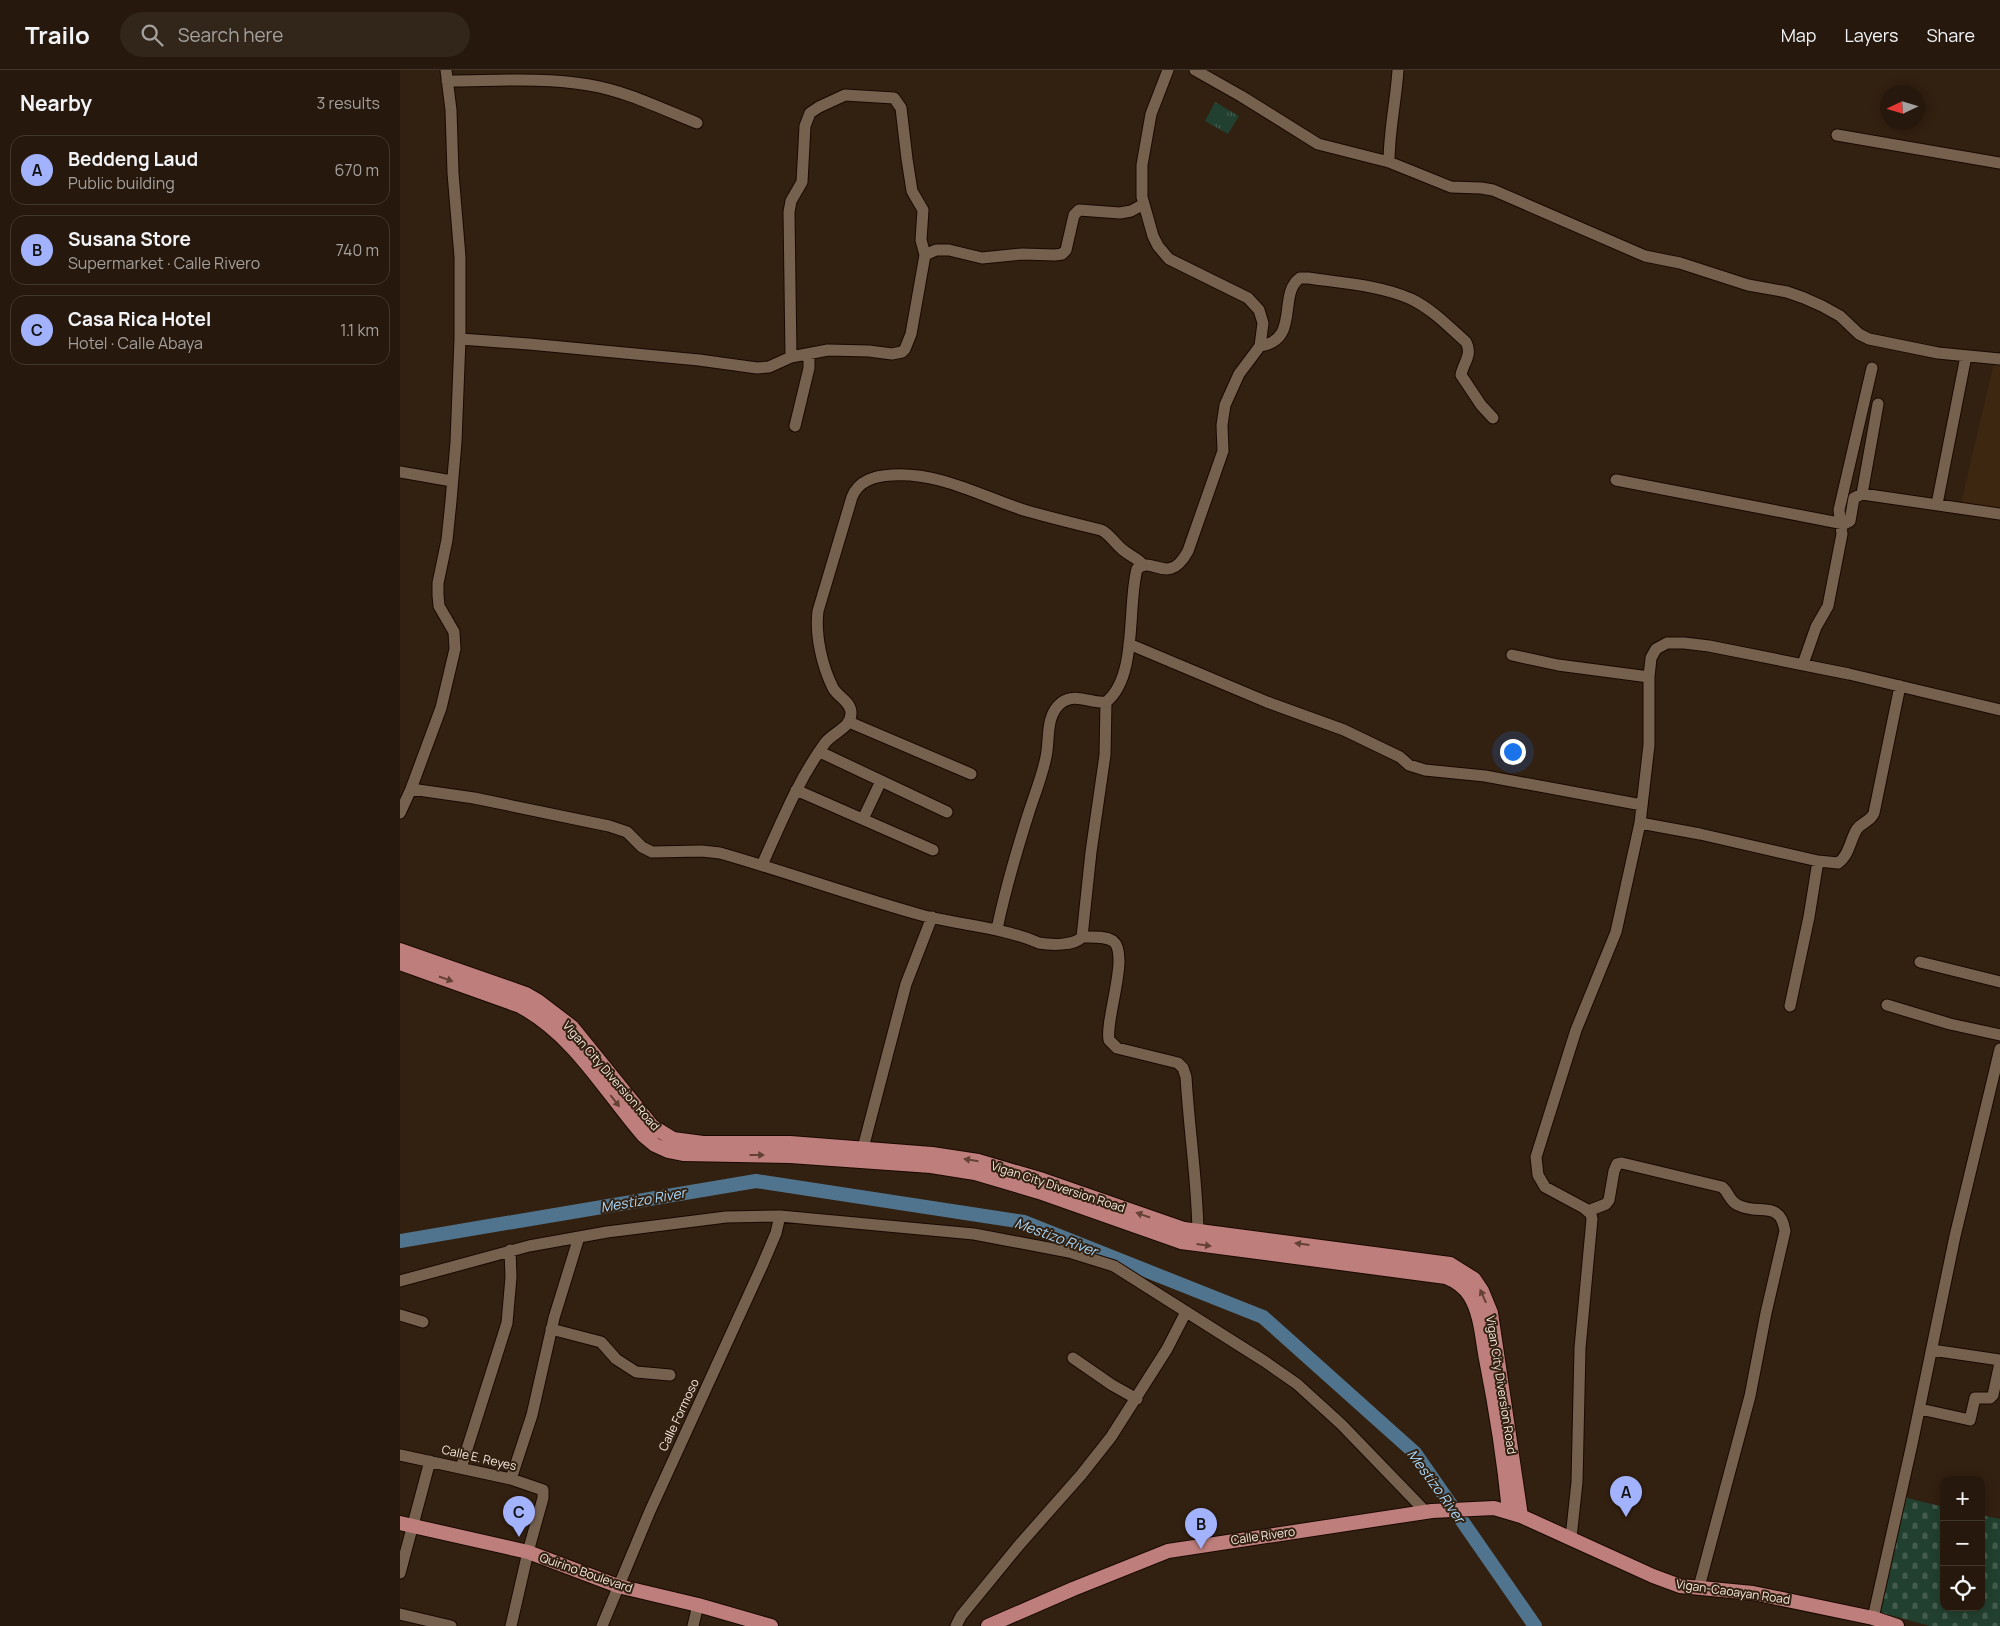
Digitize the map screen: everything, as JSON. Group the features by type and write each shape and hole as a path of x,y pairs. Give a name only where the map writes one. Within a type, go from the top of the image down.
{"main road":[{"name":"Vigan City Diversion Road","path":"400,950 526,994 538,1001 572,1027 652,1126 672,1139 703,1143 790,1143 976,1173 1040,1192 1181,1242 1335,1255"},
{"name":"Vigan City Diversion Road","path":"400,963 513,1003 531,1012 564,1036 643,1135 655,1145 668,1152 703,1155 790,1156 853,1152 932,1154 978,1161 1043,1180 1184,1229 1335,1255 1446,1277 1464,1288 1471,1297 1478,1317 1520,1516"},
{"name":"Vigan City Diversion Road","path":"1512,1485 1520,1516"},
{"path":"1492,1508 1512,1485"},
{"name":"Vigan-Caoayan Road","path":"1492,1508 1520,1516 1652,1576 1680,1586 1753,1593 1897,1626"},
{"name":"Calle Rivero","path":"988,1626 1168,1551 1429,1512 1492,1508"},
{"name":"Quirino Boulevard","path":"406,1524 528,1552 618,1586 771,1626"}],"street":[{"path":"1082,937 1091,852 1106,749 1106,702 1122,678 1125,670 1136,572 1138,567 1143,566 1167,570 1173,569 1180,563 1188,551 1223,451 1223,418 1228,398 1239,374 1260,346 1263,323 1259,310 1254,303 1242,294 1169,259 1154,241 1144,204 1141,181 1145,146 1157,96 1168,70"},
{"path":"1195,70 1318,144 1389,162 1451,187 1493,190 1644,256 1680,263 1748,285 1787,292 1822,306 1840,316 1860,334 1869,339 1938,353 2000,358"},
{"path":"1389,162 1389,134 1396,96 1398,70"},
{"path":"400,813 411,789 441,708 455,648 454,632 440,606 438,595 438,583 447,540 456,442 460,339 460,257 453,173 451,110 447,76 557,80 590,85 614,90 697,123"},
{"path":"460,339 680,358 757,368 769,367 791,357 828,350 869,351 892,354 902,352 911,334 925,254 921,240 923,210 912,188 901,108 898,101 890,97 845,95 814,110 808,116 805,126 802,182 791,202 789,212 791,357"},
{"path":"1837,135 2000,163"},
{"path":"925,254 941,250 982,258 1022,254 1060,255 1066,250 1074,216 1079,210 1120,213 1131,211 1144,204"},
{"path":"1260,346 1273,343 1284,329 1292,288 1300,278 1367,286 1403,296 1428,310 1466,342 1469,354 1461,375 1481,405 1493,418"},
{"path":"795,426 809,368 809,354"},
{"path":"1938,504 1966,356"},
{"path":"1802,664 1816,627 1828,606 1842,534 1839,510 1872,368"},
{"path":"1862,494 1878,404"},
{"path":"400,472 452,481"},
{"path":"850,722 850,708 834,690 824,665 817,616 852,497 860,484 866,480 904,474 946,480 1026,510 1101,530 1107,533 1123,550 1139,560 1143,566"},
{"path":"1616,480 1846,524 1849,522 1854,498 1862,494 2000,514"},
{"path":"1571,1538 1577,1482 1580,1348 1592,1224 1588,1211 1545,1187 1538,1175 1536,1157 1576,1030 1616,932 1640,823 1649,746 1649,677 1653,653 1656,649 1667,643 1698,644 1802,664 2000,710"},
{"path":"1128,644 1268,702 1344,730 1400,757 1409,765 1425,770 1485,776 1642,805"},
{"path":"1512,655 1558,665 1649,677"},
{"path":"1640,823 1700,834 1818,861 1834,864 1841,862 1858,827 1868,822 1872,816 1900,686"},
{"path":"997,929 1015,856 1044,767 1048,732 1054,713 1064,702 1071,699 1079,698 1106,702"},
{"path":"762,865 796,790 827,741 850,722"},
{"path":"850,722 971,774"},
{"path":"820,752 947,812"},
{"path":"863,819 881,781"},
{"path":"411,789 474,798 609,826 627,832 642,847 652,852 710,852 762,865 858,896 932,917 976,927 997,929 1046,945 1074,941 1082,937 1111,940 1116,943 1120,955 1108,1030 1111,1044 1117,1048 1178,1063 1183,1068 1186,1077 1198,1231"},
{"path":"796,790 933,850"},
{"path":"1790,1006 1809,917 1818,861"},
{"path":"853,1152 906,984 932,917"},
{"path":"1920,962 2000,982"},
{"path":"1887,1005 1950,1024 2000,1035"},
{"path":"1878,1621 1955,1236 1997,1073 2000,1049"},
{"path":"1588,1211 1606,1204 1609,1200 1614,1171 1618,1164 1622,1163 1722,1187 1726,1190 1729,1198 1737,1205 1774,1212 1781,1215 1784,1221 1785,1230 1750,1396 1699,1587"},
{"path":"400,1281 510,1250 580,1237 726,1217 780,1216 974,1234 1069,1252 1114,1266 1297,1384 1429,1512"},
{"name":"Calle Formoso","path":"602,1626 618,1586 762,1266 780,1216"},
{"path":"511,1479 532,1415 551,1329 580,1237"},
{"path":"460,1468 507,1323 511,1277 510,1250"},
{"path":"956,1626 961,1616 1020,1544 1081,1475 1111,1437 1137,1399 1167,1349 1186,1312"},
{"path":"400,1315 423,1322"},
{"path":"551,1329 601,1342 616,1359 636,1372 670,1375"},
{"path":"1920,1409 1970,1420 1974,1399 1979,1397 1990,1398 1993,1395 2000,1361 1932,1350"},
{"path":"1073,1358 1112,1385 1137,1399"},
{"name":"Calle E. Reyes","path":"400,1455 511,1479 542,1488 543,1498 528,1552"},
{"path":"400,1573 406,1524 430,1461"},
{"path":"511,1626 528,1552"},
{"path":"693,1626 698,1606"},
{"path":"400,1614 452,1626"}],"shaded area":[{"path":"2000,362 2000,509 1961,503 1994,363"}],"green space":[{"path":"1215,102 1239,116 1228,134 1205,121"},
{"path":"1903,1497 1940,1506 1940,1611 1985,1611 1985,1516 2000,1519 2000,1626 1930,1626 1879,1612"}],"waterway":[{"name":"Mestizo River","path":"400,1241 756,1181 1024,1222 1263,1317 1415,1453 1535,1626"}],"place":[{"name":"Beddeng Laud","path":"1626,1517"},
{"name":"Casa Rica Hotel","path":"519,1537"},
{"name":"Susana Store","path":"1201,1549"}]}
